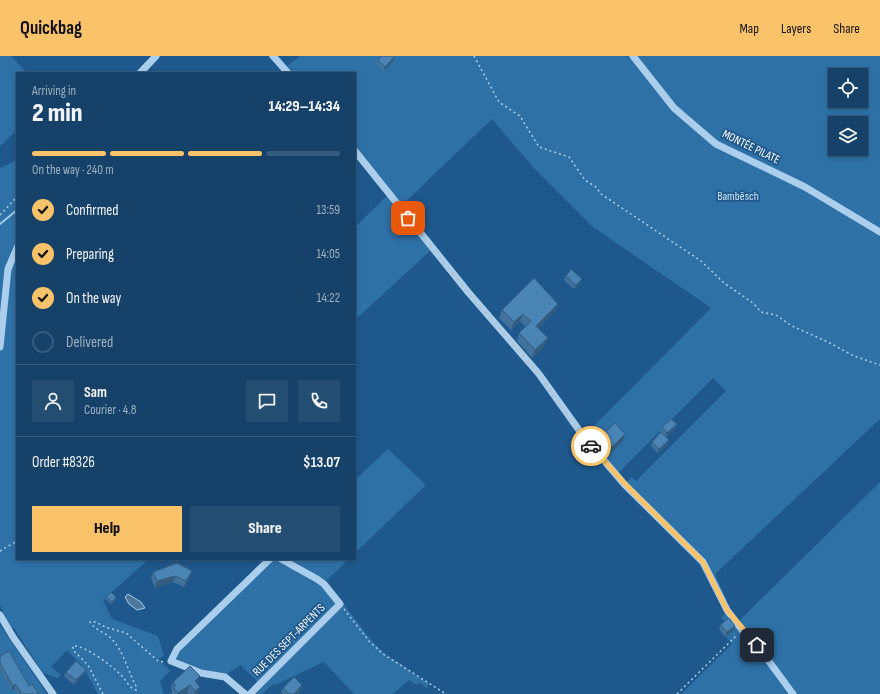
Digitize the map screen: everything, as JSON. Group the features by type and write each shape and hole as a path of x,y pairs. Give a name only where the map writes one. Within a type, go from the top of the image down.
{"street":[{"path":"141,72 156,56"},
{"path":"273,56 287,72"},
{"name":"MONTÉE PILATE","path":"633,56 674,108 716,144 805,187 880,232"},
{"path":"356,152 468,292 539,374 584,437 625,484 703,562 727,610 742,630 757,645 793,694"},
{"path":"0,347 8,269 16,250"},
{"path":"245,694 225,677 201,673 171,661 177,649 269,560"},
{"name":"RUE DES SEPT-ARPENTS","path":"250,694 340,604 324,584 283,560"},
{"path":"0,615 13,637 53,694"}],"path":[{"path":"474,56 500,102 520,116 539,147 569,157 586,180 596,187 601,194 701,261 724,283 753,303 761,312 776,315 792,326 828,342 854,356 880,365"},
{"path":"0,215 16,198"},
{"path":"0,552 16,542"},
{"path":"340,604 369,641 383,654 446,694"},
{"path":"103,694 88,665 73,650 73,646 101,658 121,675 132,689 136,690 136,686 120,650 110,638 93,626 90,622 96,622 105,627 126,633 158,661 171,661"},
{"path":"677,694 742,630"}],"green space":[{"path":"0,56 11,56 26,72 16,72 16,131 0,146"},
{"name":"Bambësch","path":"268,56 279,56 287,66 300,56 880,56 880,419 716,573 716,576 730,608 739,621 880,482 880,694 681,694 732,644 719,629 727,622 721,618 725,613 699,564 619,484 581,440 534,373 430,251 356,319 356,226 387,196 356,158 356,72 283,72","holes":["492,119 532,166 593,227 711,308 586,434 402,205","713,378 726,391 636,481 632,477 625,484 616,475"]},
{"path":"16,160 16,560 148,560 103,600 112,619 158,636 164,655 159,659 170,671 160,681 164,694 98,694 83,667 67,650 51,667 61,675 58,678 43,673 14,628 11,629 0,605 0,168"},
{"path":"388,449 426,485 356,552 356,479"},
{"path":"269,560 348,560 326,581 371,640 384,653 430,684 426,688 420,683 417,685 409,680 393,694 354,694 324,662 275,685 273,684 262,694 250,694 260,684 240,665 227,674 191,666 178,660 173,655"},
{"path":"0,625 47,694 0,694"}],"shaded area":[{"path":"128,594 141,602 145,608 137,610 129,604 125,597"}],"building":[{"path":"381,56 395,56 385,67 378,60"},
{"path":"571,269 582,279 576,285 566,276"},
{"path":"534,278 558,304 536,326 548,338 535,350 519,333 531,321 523,314 514,322 502,310"},
{"path":"671,419 677,424 667,433 662,427"},
{"path":"615,423 625,434 612,447 601,436"},
{"path":"661,432 669,440 659,449 652,442"},
{"path":"177,563 192,571 186,581 175,576 157,581 153,572"},
{"path":"111,592 116,597 112,602 106,597"},
{"path":"729,618 735,626 727,632 720,625"},
{"path":"9,651 29,686 32,684 39,694 22,694 15,684 13,686 0,663 0,656"},
{"path":"76,661 86,670 76,680 66,672"},
{"path":"190,666 200,676 195,681 200,687 195,691 190,685 178,693 173,687 176,685 173,682"},
{"path":"294,677 302,685 294,694 289,694 283,688"}],"waterway":[{"path":"0,224 16,211"}],"way so far":[{"path":"408,218 469,294 539,374 571,421 591,446"}],"route":[{"path":"591,446 616,475 703,562 712,577 727,610 742,630 757,645"}]}
